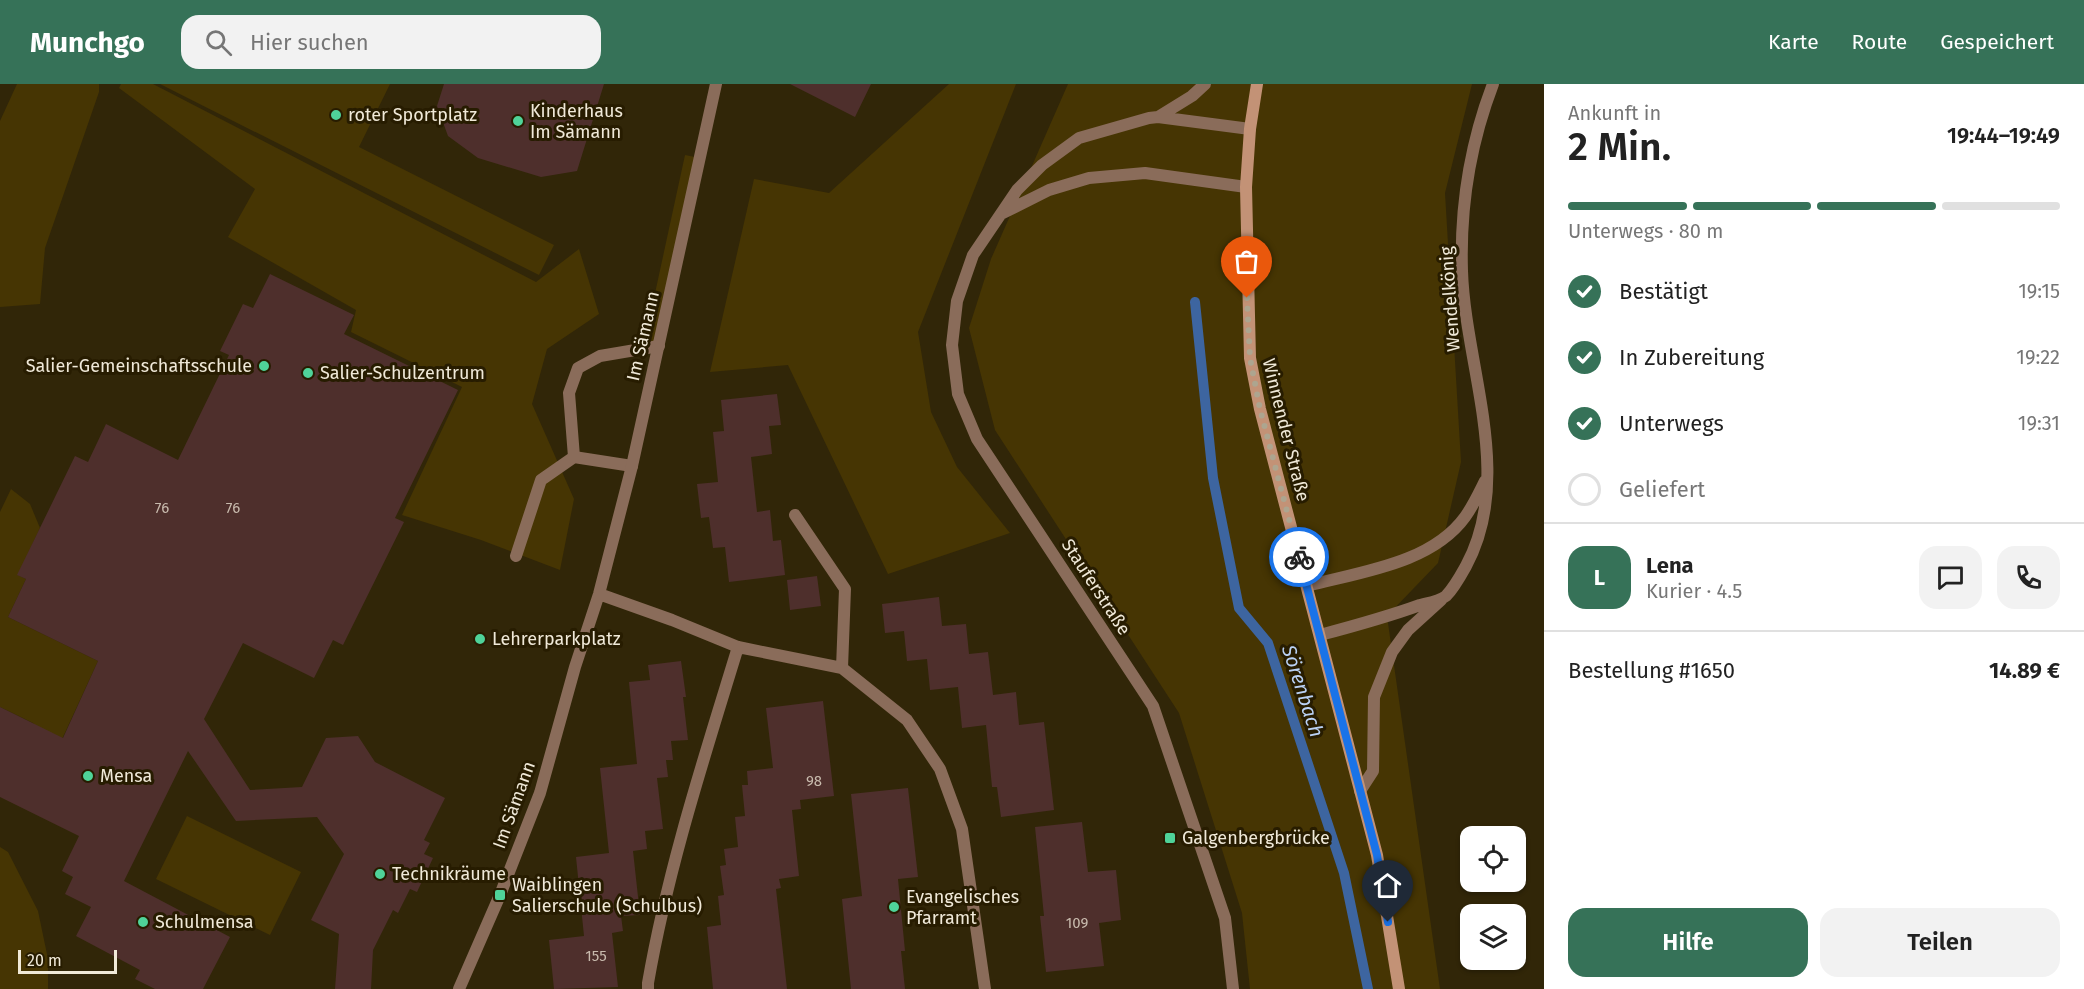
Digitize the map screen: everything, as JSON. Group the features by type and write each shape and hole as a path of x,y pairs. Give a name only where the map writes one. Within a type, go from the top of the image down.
{"street":[{"name":"Im Sämann","path":"459,989 500,895 540,793 575,667 599,594 632,466 716,84"},
{"name":"Stauferstraße","path":"1205,84 1192,96 1158,117 1079,138 1042,165 1017,190 972,255 957,301 952,345 958,394 977,439 1153,706 1225,918 1233,989"},
{"name":"Winnender Straße","path":"1257,84 1250,129 1246,187 1250,358 1260,409 1377,855 1398,989"},
{"name":"Wendelkönig","path":"1360,790 1373,771 1374,697 1392,652 1408,630 1445,597 1460,577 1472,554 1485,513 1488,477 1487,446 1472,360 1462,272 1465,190 1475,138 1493,84"},
{"name":"Stauferstraße","path":"1158,117 1250,129"},
{"name":"Stauferstraße","path":"998,216 1049,190 1089,178 1145,173 1246,187"},
{"path":"574,457 569,393 578,368 600,356 659,346"},
{"path":"516,556 541,480 574,457 632,466"},
{"path":"1307,586 1404,561 1437,544 1464,518 1488,477"},
{"path":"795,515 845,589 842,668"},
{"path":"599,594 738,647 842,668 907,720 940,769 962,829 985,989"},
{"path":"1320,635 1389,616 1445,597"},
{"path":"648,989 659,921 677,847 738,647"}],"shaded area":[{"path":"17,84 99,84 99,92 45,248 40,304 0,307 0,121"},
{"path":"121,84 153,84 536,282 579,249 599,314 547,349 532,404 574,499 560,570 481,540 402,515 462,387 351,332 356,310 228,237 255,189 119,88"},
{"path":"160,84 390,84 359,147 554,245 539,275"},
{"path":"949,84 1016,84 918,332 931,412 957,467 1010,533 888,574 788,365 710,372 754,179 829,193"},
{"path":"1068,84 1472,84 1445,193 1461,462 1438,563 1387,616 1440,989 1250,989 1242,913 1179,713 995,430 969,328 991,259"},
{"path":"685,155 695,157 654,343 644,344"},
{"path":"11,489 30,504 40,528 18,575 26,579 8,617 98,661 57,750 33,723 0,707 0,512"},
{"path":"187,816 301,872 270,935 156,879"},
{"path":"0,847 8,852 38,911 48,959 48,989 0,989"}],"building":[{"name":"Kinderhaus Im Sämann","path":"444,84 604,84 577,171 541,177 478,158 448,136 437,106"},
{"path":"790,84 871,84 855,117"},
{"name":"Salier-Gemeinschaftsschule","path":"270,274 354,315 344,334 458,390 395,518 404,522 343,645 333,640 314,678 243,643 204,719 250,790 302,787 326,738 358,736 375,762 445,798 424,840 430,843 424,854 433,858 417,892 410,889 398,913 393,910 373,950 371,989 335,989 339,934 311,920 344,854 317,817 236,821 188,751 124,881 230,937 203,989 155,989 135,979 140,970 76,936 91,907 65,894 73,877 62,871 79,836 0,797 0,707 63,738 98,661 8,617 26,579 17,575 75,456 88,462 106,424 178,460 229,355 220,351 243,304 253,308"},
{"path":"777,394 781,425 769,426 772,454 751,457 757,512 770,510 773,541 781,540 785,575 729,582 725,547 713,548 709,517 701,518 697,484 718,482 713,432 724,431 721,400"},
{"path":"817,576 821,606 790,610 787,580"},
{"path":"939,597 942,626 966,624 969,654 988,652 993,695 1016,692 1019,725 1044,722 1054,810 1001,817 997,787 992,787 986,725 962,728 958,687 930,690 927,659 907,661 904,631 885,633 882,604"},
{"path":"681,661 686,697 683,697 688,740 671,741 673,760 666,760 668,777 657,778 663,829 645,831 647,849 633,851 640,915 621,916 623,931 612,933 618,987 554,989 549,940 584,936 576,857 609,853 600,768 637,764 629,682 650,680 648,665"},
{"path":"823,701 834,796 800,800 801,809 792,810 799,876 779,879 781,888 776,889 787,989 713,989 707,927 721,925 718,896 724,895 720,866 726,865 724,849 738,847 735,817 745,816 742,785 748,785 747,771 773,768 766,708"},
{"path":"908,788 918,877 898,879 905,951 901,951 905,989 851,989 842,899 862,896 851,794"},
{"path":"1082,822 1088,872 1116,870 1121,920 1099,923 1104,966 1046,972 1040,916 1044,916 1035,827"}],"waterway":[{"name":"Sörenbach","path":"1195,302 1213,478 1239,608 1268,643 1344,873 1368,989"}],"way so far":[{"path":"1247,298 1250,358 1260,409 1299,557"}],"place":[{"name":"roter Sportplatz","path":"336,115"},
{"name":"Kinderhaus Im Sämann","path":"518,121"},
{"name":"Salier-Gemeinschaftsschule","path":"264,366"},
{"name":"Salier-Schulzentrum","path":"308,373"},
{"name":"Lehrerparkplatz","path":"480,639"},
{"name":"Mensa","path":"88,776"},
{"name":"Galgenbergbrücke","path":"1170,838"},
{"name":"Technikräume","path":"380,874"},
{"name":"Waiblingen Salierschule (Schulbus)","path":"500,895"},
{"name":"Evangelisches Pfarramt","path":"894,907"},
{"name":"Schulmensa","path":"143,922"}],"route":[{"path":"1299,557 1377,855 1388,922"}]}
